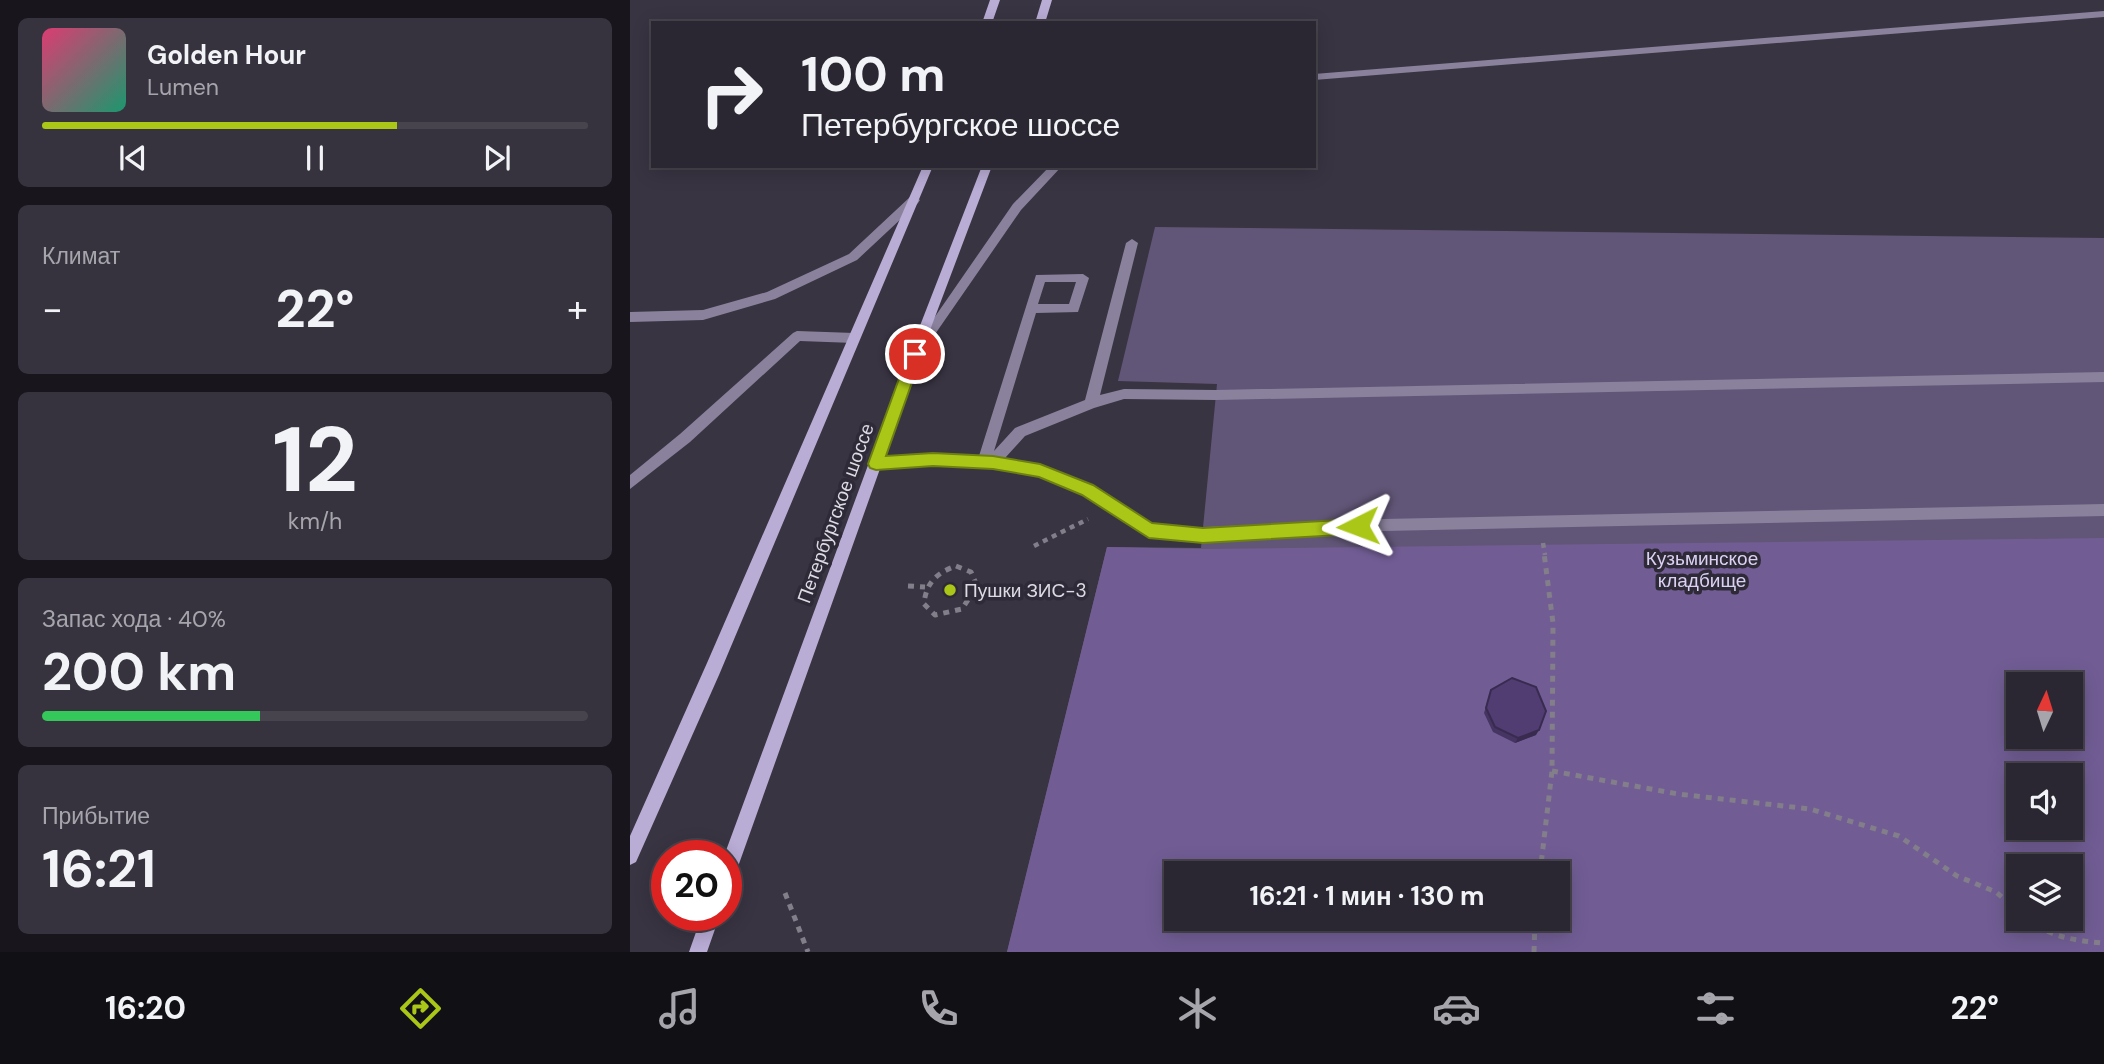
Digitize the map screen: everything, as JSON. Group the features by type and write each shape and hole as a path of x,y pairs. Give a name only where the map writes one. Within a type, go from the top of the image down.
{"main road":[{"path":"988,21 995,0"},
{"path":"1041,21 1047,0"},
{"path":"630,856 927,168"},
{"name":"Петербургское шоссе","path":"739,840 915,354 986,168"},
{"path":"698,952 705,931"}],"lane":[{"path":"1316,77 2104,15"},
{"path":"915,354 1017,207 1054,168"},
{"path":"630,317 703,315 771,296 853,257 914,200"},
{"path":"1091,403 1132,243"},
{"path":"988,462 1031,308"},
{"path":"630,483 685,438 797,336 855,338"},
{"path":"988,462 1020,432 1091,403 1124,394 1230,395 2104,377"},
{"path":"876,464 933,460 988,462 1040,471 1087,490 1149,530 1183,535 1384,525 2104,509"}],"path":[{"path":"1076,512 1099,525"},
{"path":"1034,546 1088,519"},
{"path":"1541,521 1553,623 1552,771 1541,861"},
{"path":"956,566 971,572 977,586 970,602 953,614 935,615 923,604 925,587 938,573 956,566"},
{"path":"908,586 925,587"},
{"path":"1552,771 1678,794 1810,809 1899,836 1957,876 1996,892 2006,901"},
{"path":"785,893 808,952"},
{"path":"1534,952 1535,931"},
{"path":"2042,931 2080,941 2104,943"}],"green space":[{"name":"Кузьминское кладбище","path":"1155,227 2104,238 2104,952 1007,952 1107,547 1201,548 1217,384 1118,381"},
{"path":"2104,538 2104,952 1007,952 1107,547 1201,549"}],"building":[{"path":"1512,678 1536,687 1546,711 1539,730 1518,738 1495,727 1486,708 1491,690"}],"place":[{"name":"Пушки ЗИС-3","path":"950,590"}],"route":[{"path":"915,354 876,464 933,460 993,462 1040,471 1087,490 1149,530 1183,535 1358,526"}]}
